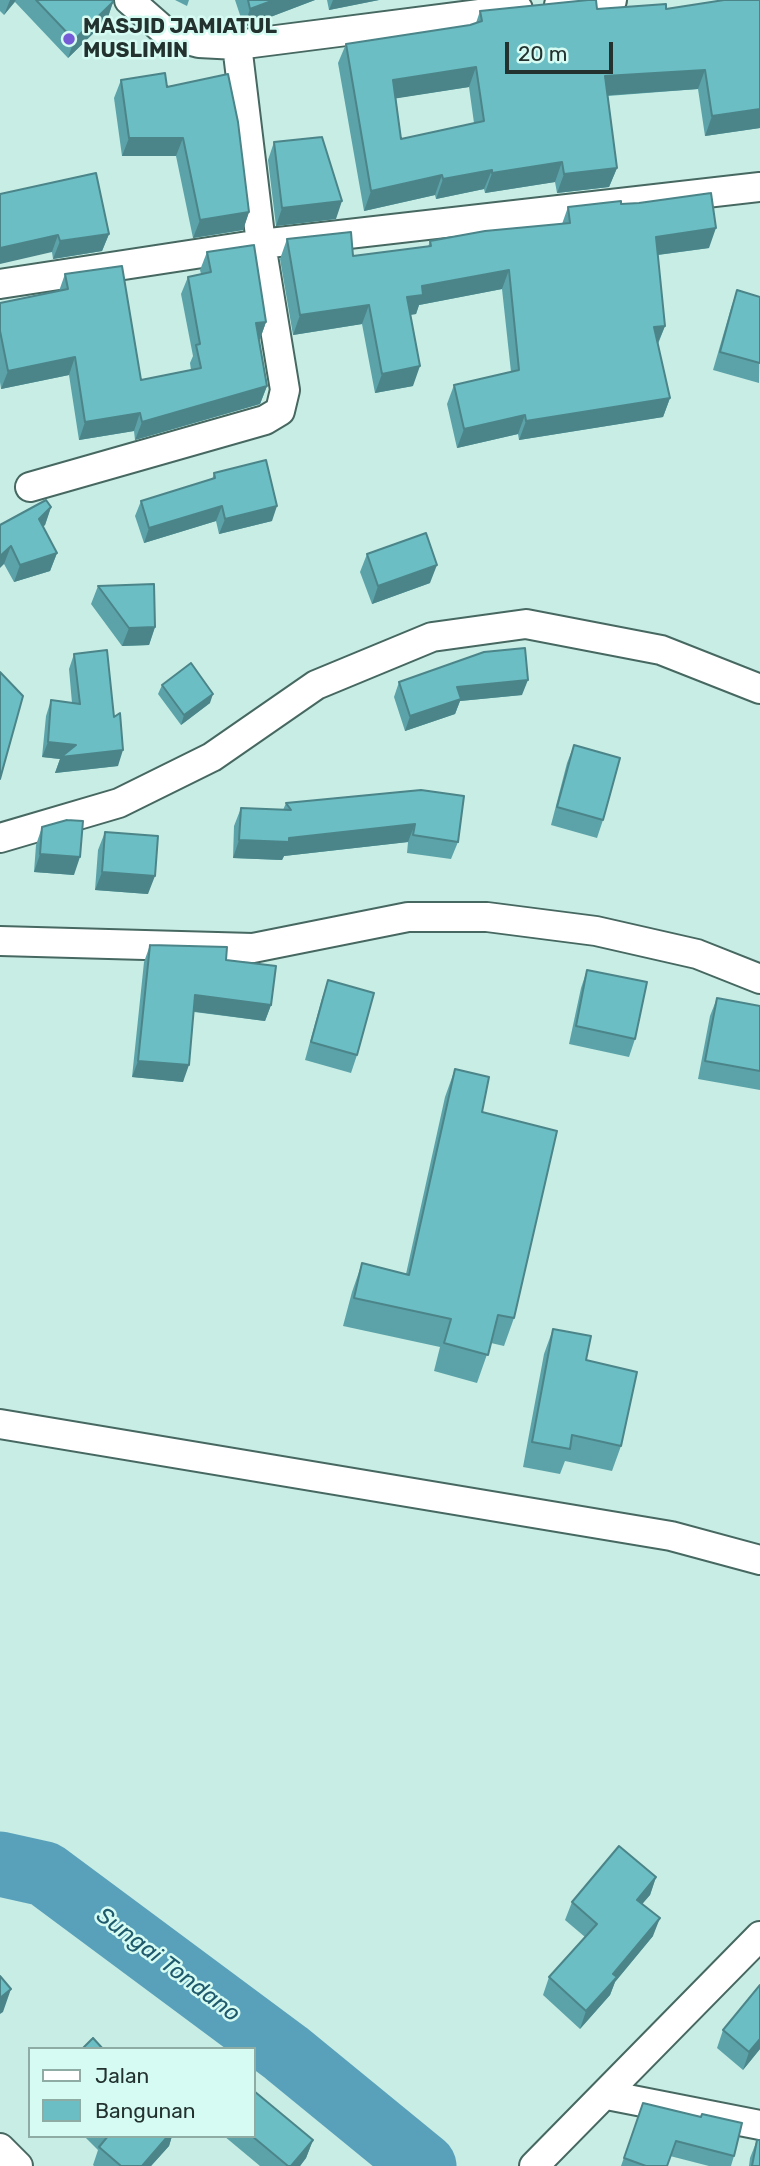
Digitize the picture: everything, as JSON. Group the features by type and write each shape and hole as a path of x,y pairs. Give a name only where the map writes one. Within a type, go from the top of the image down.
{"street":[{"path":"129,0 169,35 199,43 237,45 456,16 612,0"},
{"path":"30,487 265,420 280,411 285,390 261,244 237,45"},
{"path":"0,284 261,244 760,187"},
{"path":"0,838 119,803 212,757 316,685 432,637 526,624 661,650 760,689"},
{"path":"0,942 253,948 408,918 487,917 596,931 697,954 760,979"},
{"path":"0,1424 671,1536 760,1560"},
{"path":"534,2166 607,2095 760,1936"},
{"path":"607,2095 760,2125"},
{"path":"0,2148 18,2166"}],"building":[{"path":"36,0 112,0 113,2 74,40"},
{"path":"248,0 274,0 250,9"},
{"path":"588,0 596,0 597,9 666,4 666,9 724,0 760,0 760,109 712,116 705,70 605,76 617,168 564,174 562,162 443,179 442,175 371,191 346,44 470,25 482,21 480,11","holes":["476,67 484,121 401,139 393,80"]},
{"path":"165,73 167,87 228,74 238,122 249,212 200,220 183,138 129,138 121,80"},
{"path":"322,137 342,201 282,208 274,142"},
{"path":"96,173 109,234 60,241 58,235 0,248 0,194"},
{"path":"711,193 716,228 656,237 665,326 654,327 670,398 526,421 525,415 464,429 454,385 519,370 509,270 422,286 423,295 407,297 420,366 382,374 369,305 300,315 287,239 351,232 353,256 431,246 430,241 485,231 570,223 568,207 621,201 621,204 639,203"},
{"path":"254,245 266,322 256,323 267,386 142,422 140,413 85,422 75,357 8,371 0,331 0,303 68,289 65,274 122,266 141,380 201,368 196,345 200,344 188,277 211,272 207,252"},
{"path":"737,290 760,297 760,363 720,352"},
{"path":"266,460 277,506 225,519 222,506 149,528 141,501 215,478 214,473"},
{"path":"46,500 51,507 39,519 57,553 20,565 11,546 0,556 0,525"},
{"path":"426,533 437,565 378,586 367,554"},
{"path":"154,584 155,627 129,628 98,586"},
{"path":"525,648 528,680 457,687 461,699 410,716 399,682 484,652"},
{"path":"107,650 114,717 120,713 123,750 61,757 76,745 48,742 51,700 80,704 74,654"},
{"path":"191,663 213,694 184,715 162,685"},
{"path":"0,672 23,696 0,779"},
{"path":"574,745 620,758 603,820 557,807"},
{"path":"421,790 464,796 458,842 413,835 415,824 289,838 289,842 239,840 241,808 291,810 286,803"},
{"path":"67,820 83,821 80,857 40,854 42,827"},
{"path":"105,832 158,836 155,876 102,872"},
{"path":"150,945 227,947 226,960 276,966 271,1005 195,995 189,1065 138,1061"},
{"path":"587,970 647,982 635,1039 576,1026"},
{"path":"328,980 374,993 357,1055 311,1042"},
{"path":"717,998 760,1006 760,1071 705,1061"},
{"path":"455,1069 489,1077 482,1112 557,1131 514,1318 498,1315 488,1355 444,1343 451,1319 354,1298 362,1263 409,1275"},
{"path":"553,1329 591,1336 586,1360 637,1372 621,1446 572,1435 570,1449 532,1442"},
{"path":"619,1846 656,1877 637,1900 660,1918 613,1974 617,1977 586,2011 549,1977 597,1924 572,1902"},
{"path":"0,1976 11,1989 0,1998"},
{"path":"760,1985 760,2039 749,2052 723,2030"},
{"path":"93,2038 101,2047 84,2047"},
{"path":"256,2093 313,2140 291,2166 254,2138"},
{"path":"643,2103 701,2117 702,2114 742,2123 734,2156 676,2141 667,2166 646,2166 624,2158"},
{"path":"106,2138 166,2138 142,2166 121,2166 99,2147"},
{"path":"757,2140 760,2140 760,2166 752,2166"}],"waterway":[{"name":"Sungai Tondano","path":"0,1864 45,1874 286,2053 424,2166"}],"place":[{"name":"MASJID JAMIATUL MUSLIMIN","path":"69,39"}]}
